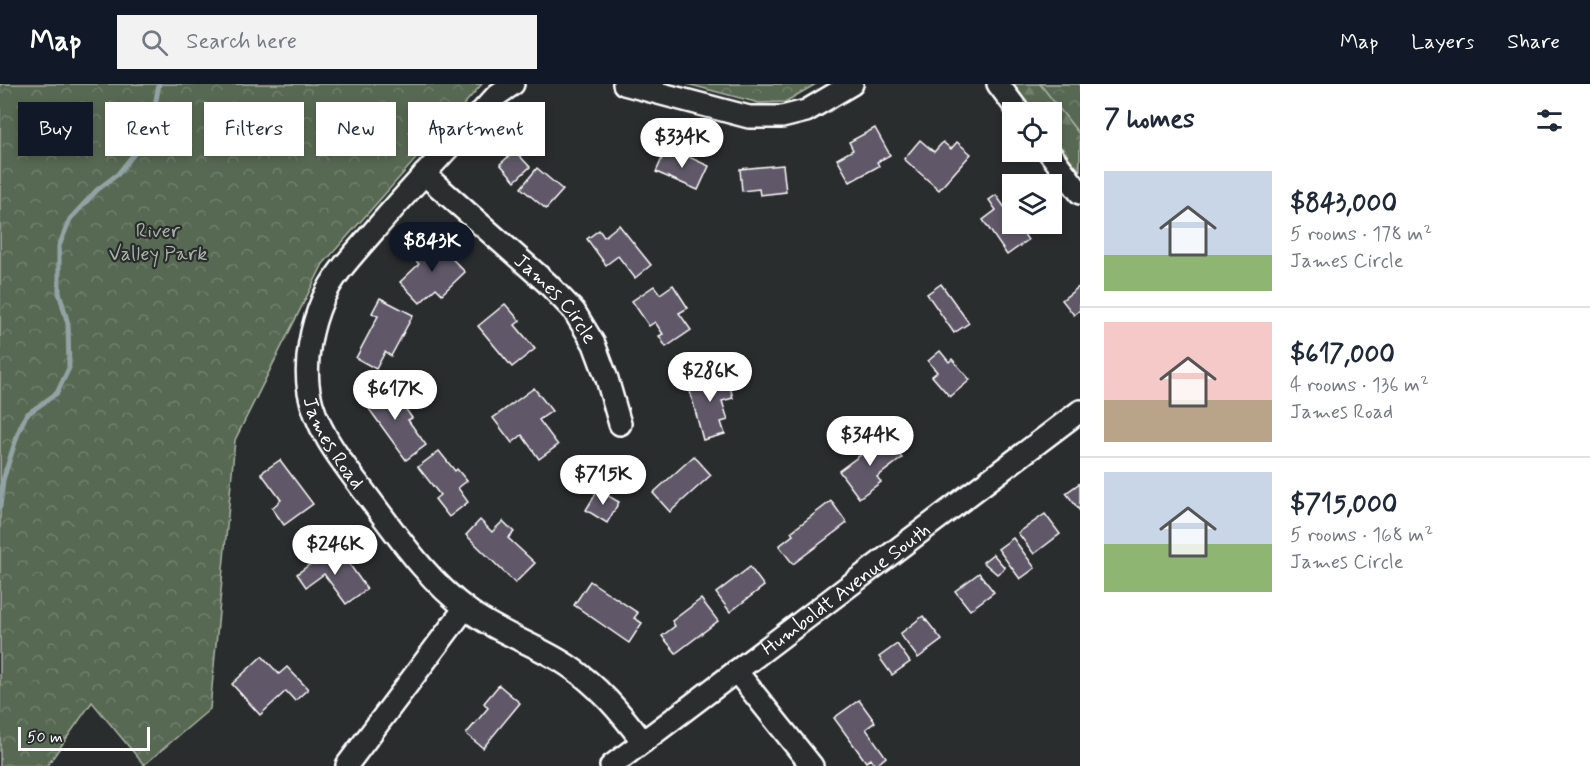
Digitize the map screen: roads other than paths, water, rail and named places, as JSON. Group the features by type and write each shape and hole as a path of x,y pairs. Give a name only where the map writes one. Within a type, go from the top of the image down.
{"street":[{"name":"James Road","path":"513,84 497,95 340,270 324,298 312,329 308,360 309,392 319,423 334,451 415,558 465,608 485,623 566,664 600,690 643,742"},
{"path":"624,84 749,117 782,117 806,111 852,84"},
{"path":"998,84 1012,102"},
{"path":"1056,162 1080,193"},
{"name":"James Circle","path":"424,174 547,283 574,310 594,344 620,424"},
{"name":"Humboldt Avenue South","path":"611,766 1080,411"},
{"path":"347,765 465,608"},
{"path":"736,671 812,766"}],"waterway":[{"path":"0,507 3,480 26,415 57,393 69,368 68,324 59,292 59,246 70,219 97,190 118,174 141,145 155,105 159,84"}],"park label":[{"name":"River Valley Park","path":"158,242"}]}
